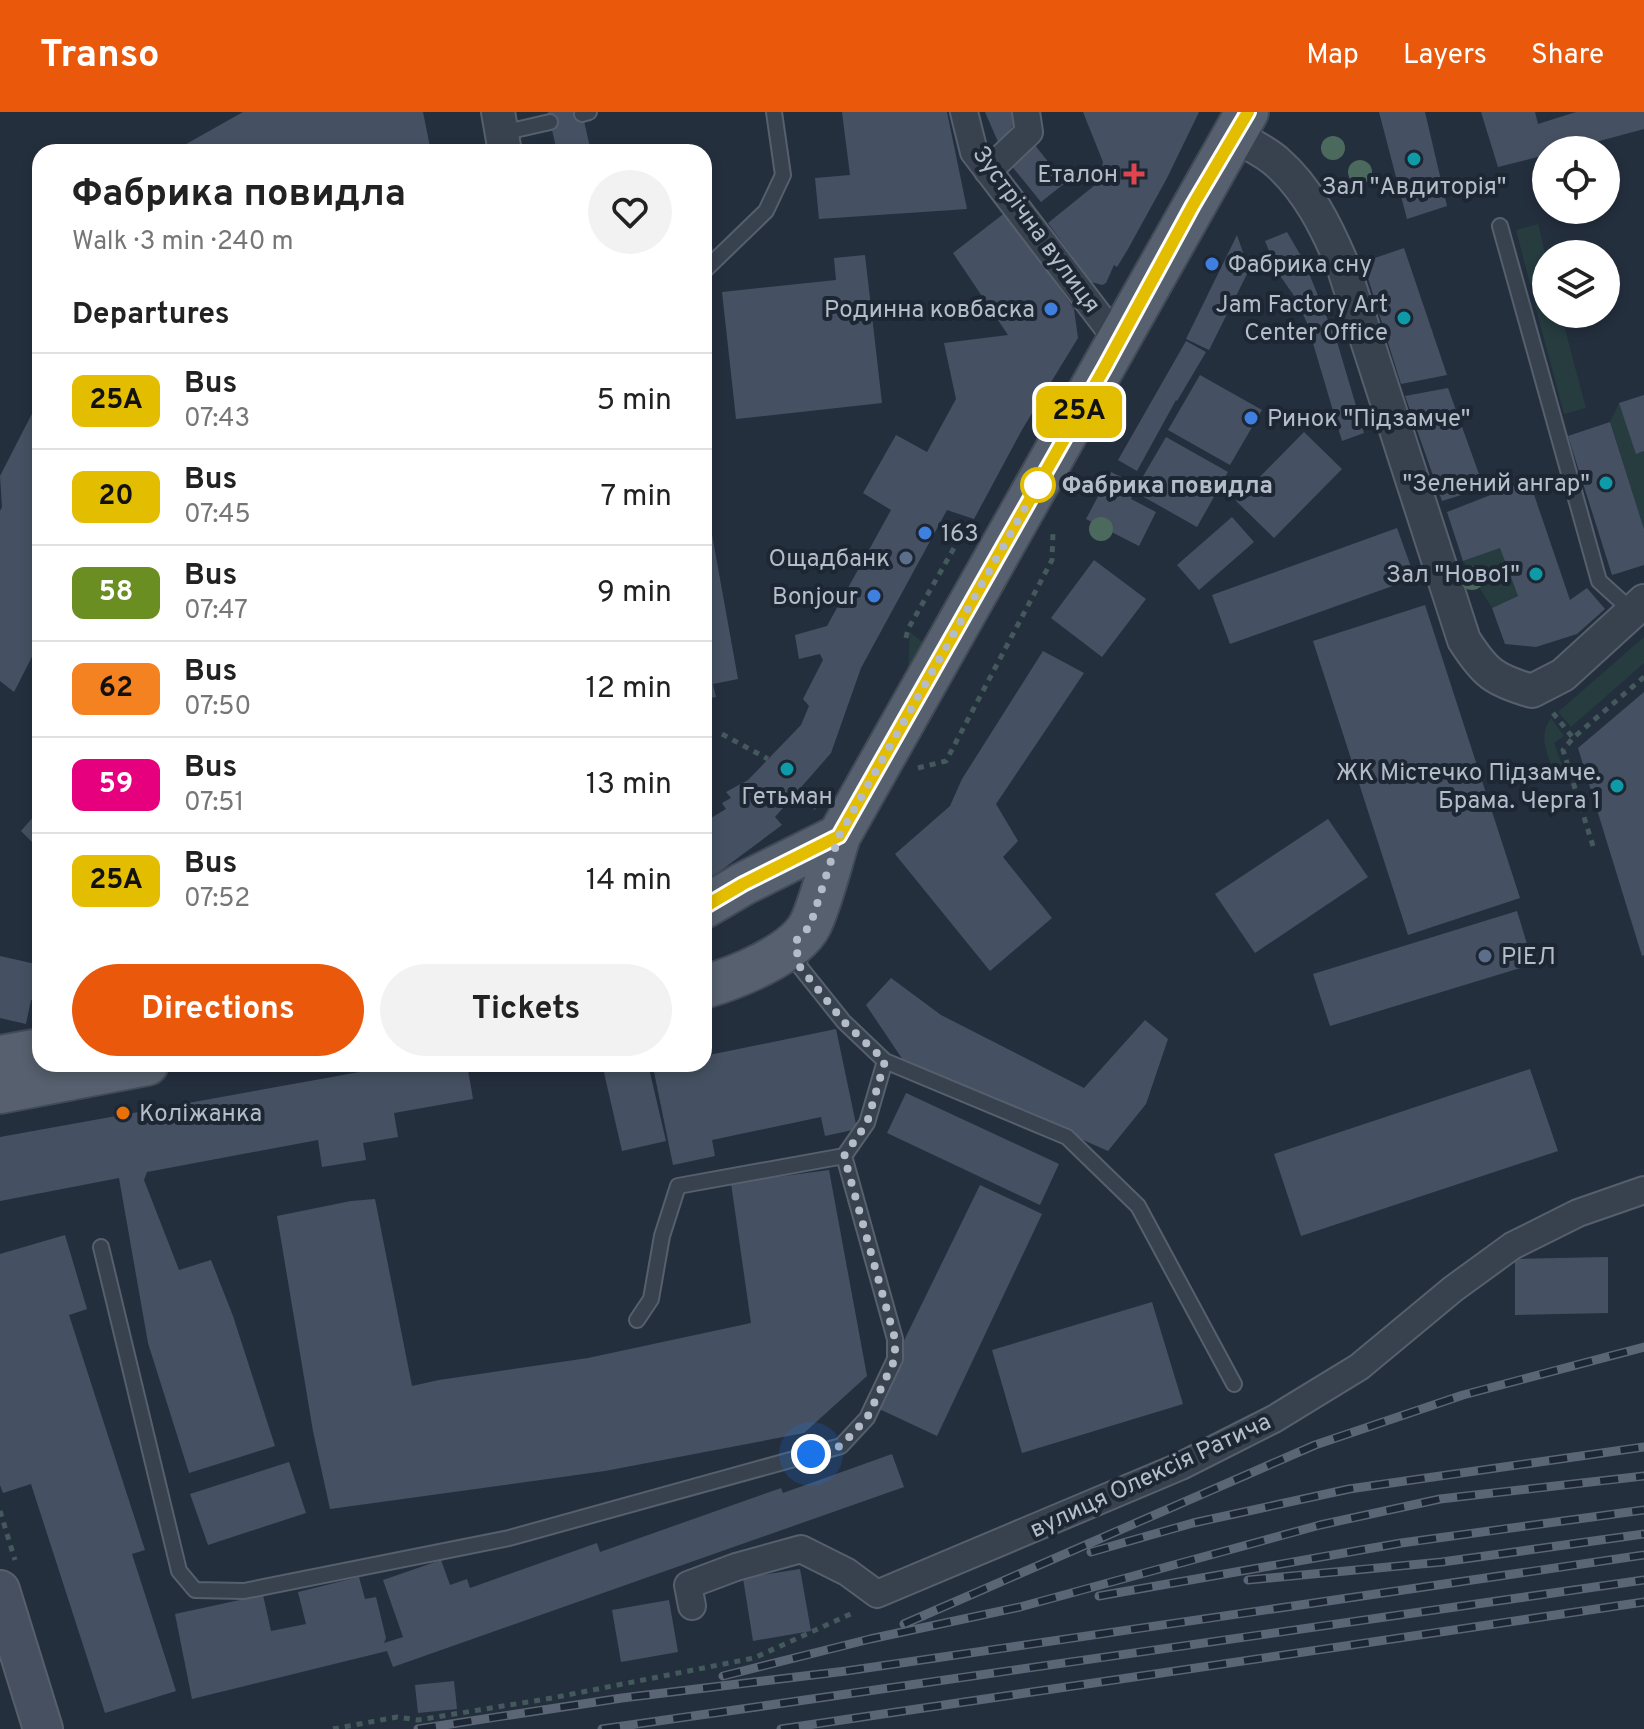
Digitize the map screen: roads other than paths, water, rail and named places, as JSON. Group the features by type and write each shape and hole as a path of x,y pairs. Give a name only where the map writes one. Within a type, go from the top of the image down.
{"main road":[{"path":"712,902 743,884 826,821 871,780 1241,124"},
{"path":"712,984 745,974 802,934 826,821"},
{"path":"743,884 776,876 796,883 804,900 802,934"},
{"path":"0,1057 32,1051"},
{"path":"0,1092 105,1072"},
{"path":"0,1590 43,1729"}],"street":[{"name":"Зустрічна вулиця","path":"964,112 974,152 1119,342"},
{"path":"988,171 1029,132 1026,112"},
{"path":"1241,124 1301,186 1332,241 1464,640 1481,667 1505,683 1532,691 1563,675 1638,606"},
{"name":"вулиця Олексія Ратича","path":"692,1606 688,1585 736,1567 801,1549 847,1572 877,1594 1181,1466 1274,1419 1359,1367 1453,1289 1512,1246 1578,1213 1644,1190"}],"lane":[{"path":"712,265 766,211 783,175 774,112"},
{"path":"501,132 550,122"},
{"path":"1500,226 1599,581 1638,606"},
{"path":"802,934 800,967 844,1022 885,1061 1067,1137 1138,1206 1234,1384"},
{"path":"637,1320 651,1299 662,1236 678,1186 844,1156 867,1123 885,1061"},
{"path":"101,1247 179,1571 195,1590 244,1591 509,1538 841,1446 867,1418 895,1359 895,1339 844,1156"}],"railway":[{"path":"904,1624 1315,1445 1463,1395 1644,1347"},
{"path":"1091,1552 1193,1523 1349,1489 1644,1447"},
{"path":"723,1676 870,1639 1020,1607 1320,1525 1440,1499 1644,1476"},
{"path":"1099,1596 1401,1543 1644,1510"},
{"path":"1248,1580 1442,1562 1644,1534"},
{"path":"418,1729 622,1698 846,1671 1644,1555"},
{"path":"602,1729 1644,1580"},
{"path":"781,1729 1644,1602"}],"place":[{"name":"Зал \"Авдиторія\"","path":"1414,159"},
{"name":"Еталон","path":"1134,174"},
{"name":"Фабрика сну","path":"1212,264"},
{"name":"Родинна ковбаска","path":"1051,309"},
{"name":"Jam Factory Art Center Office","path":"1404,318"},
{"name":"Ринок \"Підзамче\"","path":"1251,418"},
{"name":"\"Зелений ангар\"","path":"1606,483"},
{"name":"Фабрика повидла","path":"1038,485"},
{"name":"163","path":"925,533"},
{"name":"Ощадбанк","path":"906,558"},
{"name":"Зал \"Ново1\"","path":"1536,574"},
{"name":"Bonjour","path":"874,596"},
{"name":"Гетьман","path":"787,769"},
{"name":"ЖК Містечко Підзамче. Брама. Черга 1","path":"1617,786"},
{"name":"РІЕЛ","path":"1485,956"},
{"name":"Коліжанка","path":"123,1113"}]}
